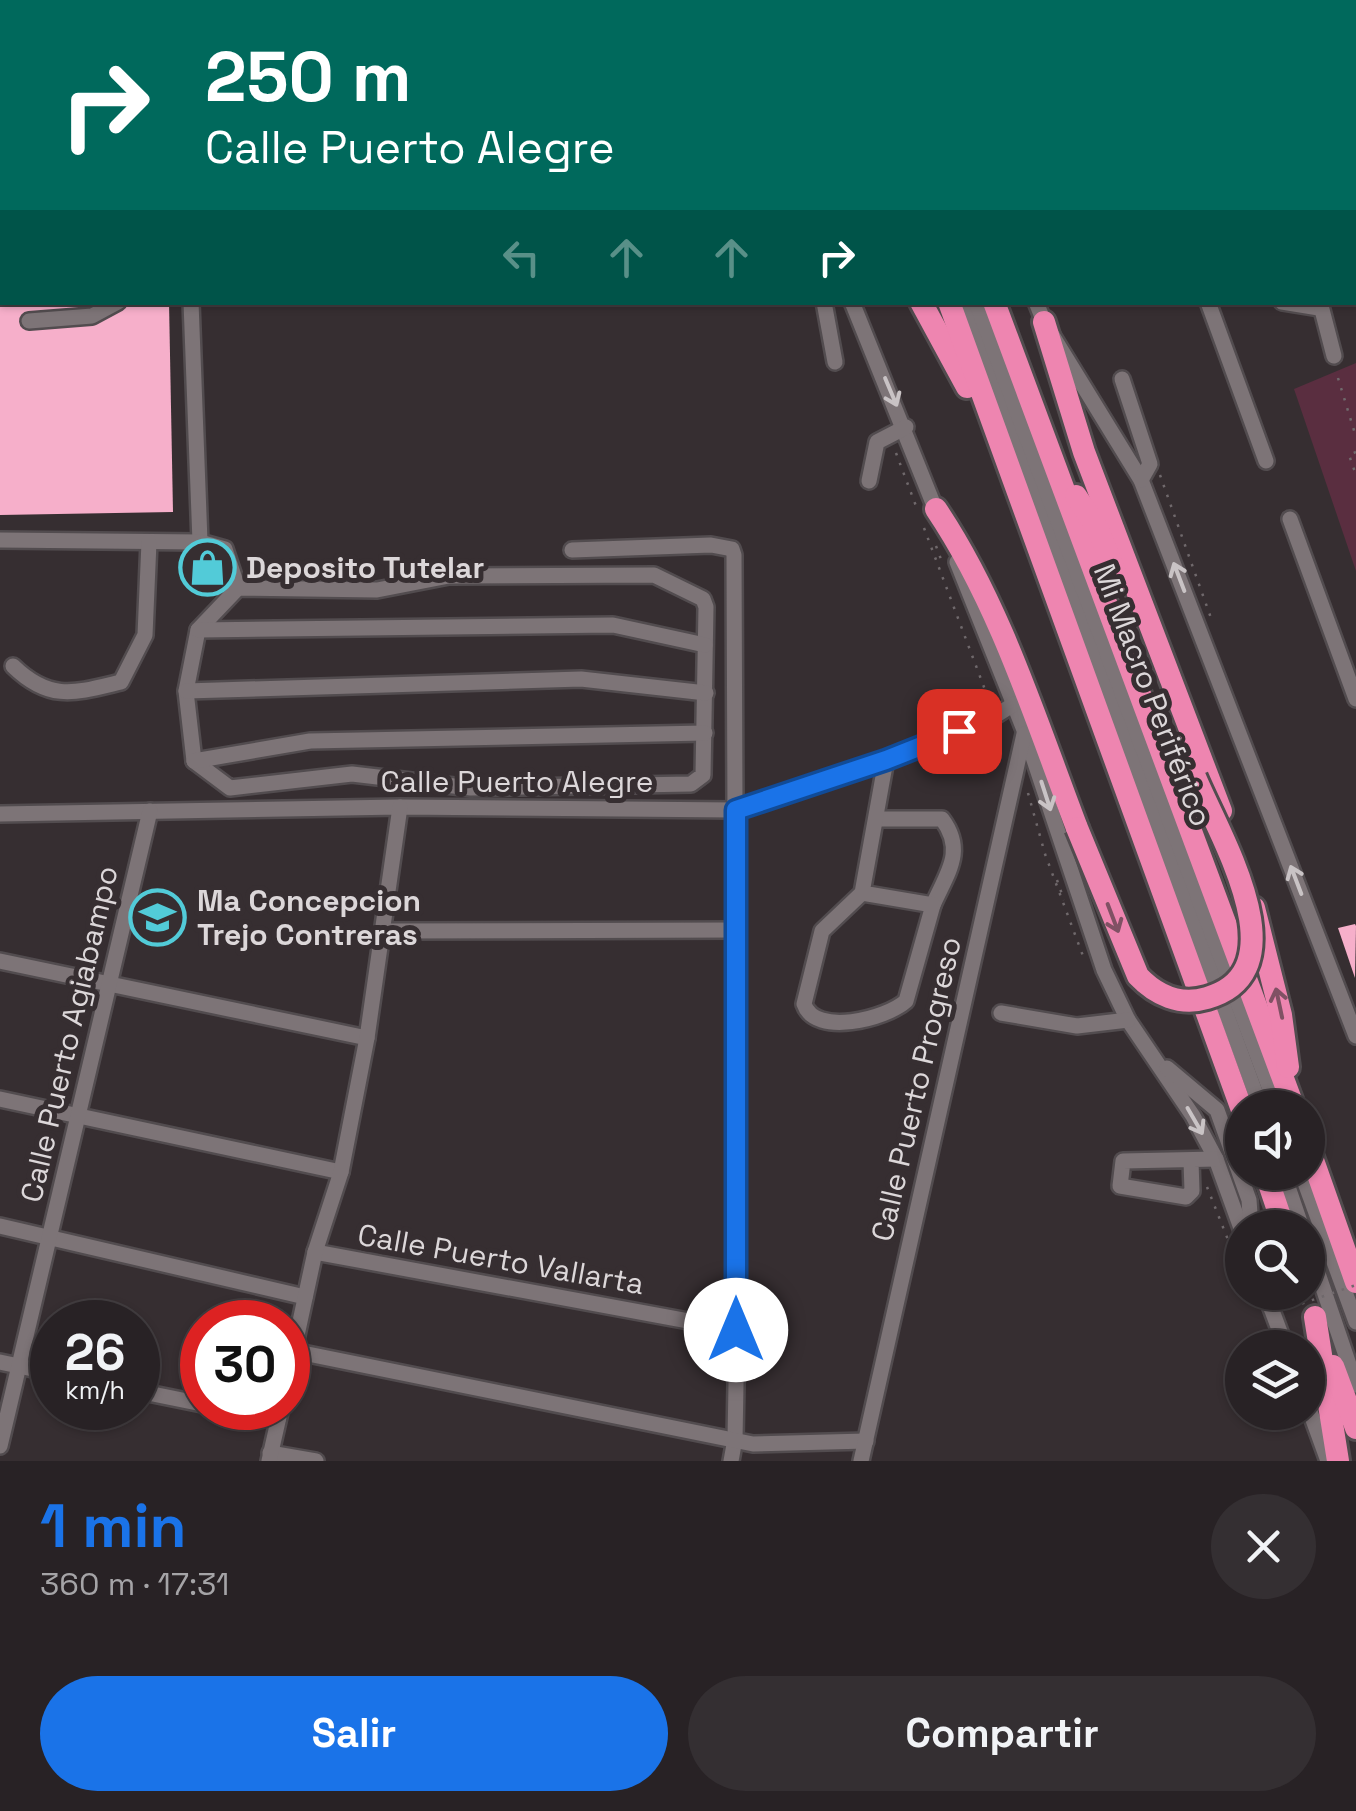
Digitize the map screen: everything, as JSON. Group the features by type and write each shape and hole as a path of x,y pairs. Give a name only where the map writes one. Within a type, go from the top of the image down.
{"highway":[{"path":"922,305 1001,451"},
{"path":"950,305 1235,1090"},
{"path":"995,305 1282,1090"},
{"path":"1040,312 1084,452 1246,882 1282,1015 1286,1090"},
{"path":"936,509 960,544 1007,650 1138,976 1154,990 1174,999 1196,1000 1217,994 1235,982 1248,964 1254,932 1247,903 1098,528 1084,452"},
{"path":"1054,465 1098,528"},
{"path":"1323,1190 1356,1283"},
{"path":"1308,1310 1315,1317 1356,1428"},
{"path":"1315,1317 1338,1461"}],"street":[{"path":"29,321 92,316 112,305"},
{"path":"191,305 200,542"},
{"path":"825,305 835,362"},
{"path":"853,305 906,427 1024,730 1104,970 1128,1020 1216,1159 1234,1210"},
{"name":"Mi Macro Periférico","path":"965,305 1254,1090"},
{"name":"Mi Macro Periférico","path":"977,305 1281,1090"},
{"path":"1209,305 1266,461"},
{"path":"1216,322 1224,305"},
{"path":"1320,305 1334,356"},
{"path":"1040,312 1141,480 1356,1036"},
{"path":"1122,379 1150,464 1141,480"},
{"path":"868,481 878,442 906,427"},
{"path":"1290,519 1356,700"},
{"path":"0,540 200,542 225,549 238,588"},
{"path":"13,666 35,688 76,692 122,682 145,635 149,542"},
{"path":"572,550 712,545 732,550 736,1330 735,1439 731,1461"},
{"path":"654,575 703,599 703,775 691,784 471,788 352,774 230,788 194,761 186,691 198,630 238,588 378,590 449,576 654,575"},
{"path":"198,630 613,626 705,645"},
{"path":"186,691 581,680 706,692"},
{"name":"Calle Puerto Alegre","path":"0,814 400,807 736,810 886,760 995,716 1014,704"},
{"name":"Calle Puerto Progreso","path":"861,1461 1024,730"},
{"path":"194,761 310,741 705,733"},
{"path":"876,819 942,819 955,836 955,854 933,906 906,1000 880,1017 819,1022 808,1014 804,1004 822,931 862,894 886,760"},
{"path":"304,1300 341,1172 367,1038 400,807"},
{"name":"Calle Puerto Agiabampo","path":"0,1446 150,811"},
{"path":"862,894 933,906"},
{"path":"384,931 736,930"},
{"path":"0,961 367,1038"},
{"path":"1001,1013 1077,1026 1128,1020"},
{"path":"1153,1055 1218,1110 1249,1210"},
{"path":"0,1100 341,1172"},
{"path":"1191,1160 1192,1190 1186,1197 1120,1186 1123,1161 1216,1159"},
{"path":"1308,1190 1356,1322"},
{"path":"0,1226 305,1297"},
{"name":"Calle Puerto Vallarta","path":"315,1252 736,1330"},
{"path":"1325,1294 1356,1385"},
{"path":"310,1354 770,1446 866,1441"},
{"path":"0,1362 30,1368"},
{"path":"276,1430 270,1457 316,1461"},
{"path":"1317,1430 1328,1461"}],"path":[{"path":"1338,378 1356,437"},
{"path":"1356,452 1349,455 1356,475"},
{"path":"1325,1292 1356,1283"}],"shaded area":[{"path":"1356,363 1356,571 1294,389"}],"building":[{"path":"0,305 169,305 173,512 0,515"},
{"path":"1356,926 1355,978 1338,928"}],"place":[{"name":"Deposito Tutelar","path":"207,567"},
{"name":"Ma Concepcion Trejo Contreras","path":"158,917"}],"route":[{"path":"736,1330 736,810 959,731"}]}
